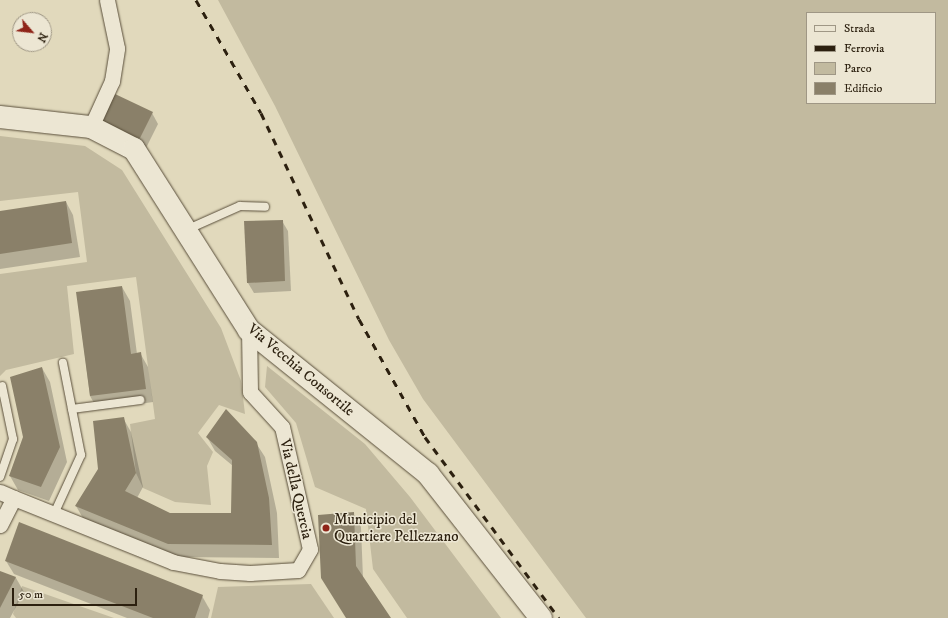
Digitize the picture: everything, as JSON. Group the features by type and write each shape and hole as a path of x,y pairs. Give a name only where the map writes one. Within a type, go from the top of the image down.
{"street":[{"path":"91,127 112,81 117,48 107,0"},
{"name":"Via Vecchia Consortile","path":"0,117 91,127 134,149 249,330 428,474 541,618"},
{"name":"Via della Quercia","path":"0,492 173,562 220,571 250,573 298,570 310,549 282,427 250,392 248,367 249,330"},
{"path":"0,524 14,498"}],"lane":[{"path":"186,230 240,206 265,207"},
{"path":"54,514 81,455 63,363"},
{"path":"0,477 13,439 2,386"},
{"path":"72,409 140,400"}],"green space":[{"path":"218,0 948,0 948,618 586,618 423,399 389,340 275,106"},
{"path":"0,136 85,146 122,170 221,328 241,381 245,414 219,405 198,433 213,452 207,466 211,505 175,502 143,488 136,473 130,424 155,419 136,277 67,286 74,354 6,370 0,376 0,274 87,262 78,192 0,201"},
{"path":"267,366 365,444 410,497 501,618 407,618 373,569 366,509 315,487 296,423 265,387"},
{"path":"311,584 334,618 211,618 218,587"},
{"path":"22,586 114,618 16,618 13,614"}],"building":[{"path":"115,94 153,112 139,140 101,121"},
{"path":"66,201 72,243 0,254 0,211"},
{"path":"283,220 285,281 247,283 244,221"},
{"path":"122,286 131,354 141,352 146,389 90,396 76,292"},
{"path":"42,367 60,447 41,487 9,476 23,437 10,377"},
{"path":"226,409 257,442 269,498 272,545 168,544 75,506 98,469 93,421 124,417 136,473 125,491 170,513 231,513 232,460 206,437"},
{"path":"354,512 356,566 391,618 346,618 321,578 318,515"},
{"path":"19,522 203,595 195,618 153,618 5,561"},
{"path":"0,571 16,577 0,608"}],"railway":[{"path":"196,0 261,113 359,319 425,437 559,618"}],"place":[{"name":"Municipio del Quartiere Pellezzano","path":"326,528"}]}
